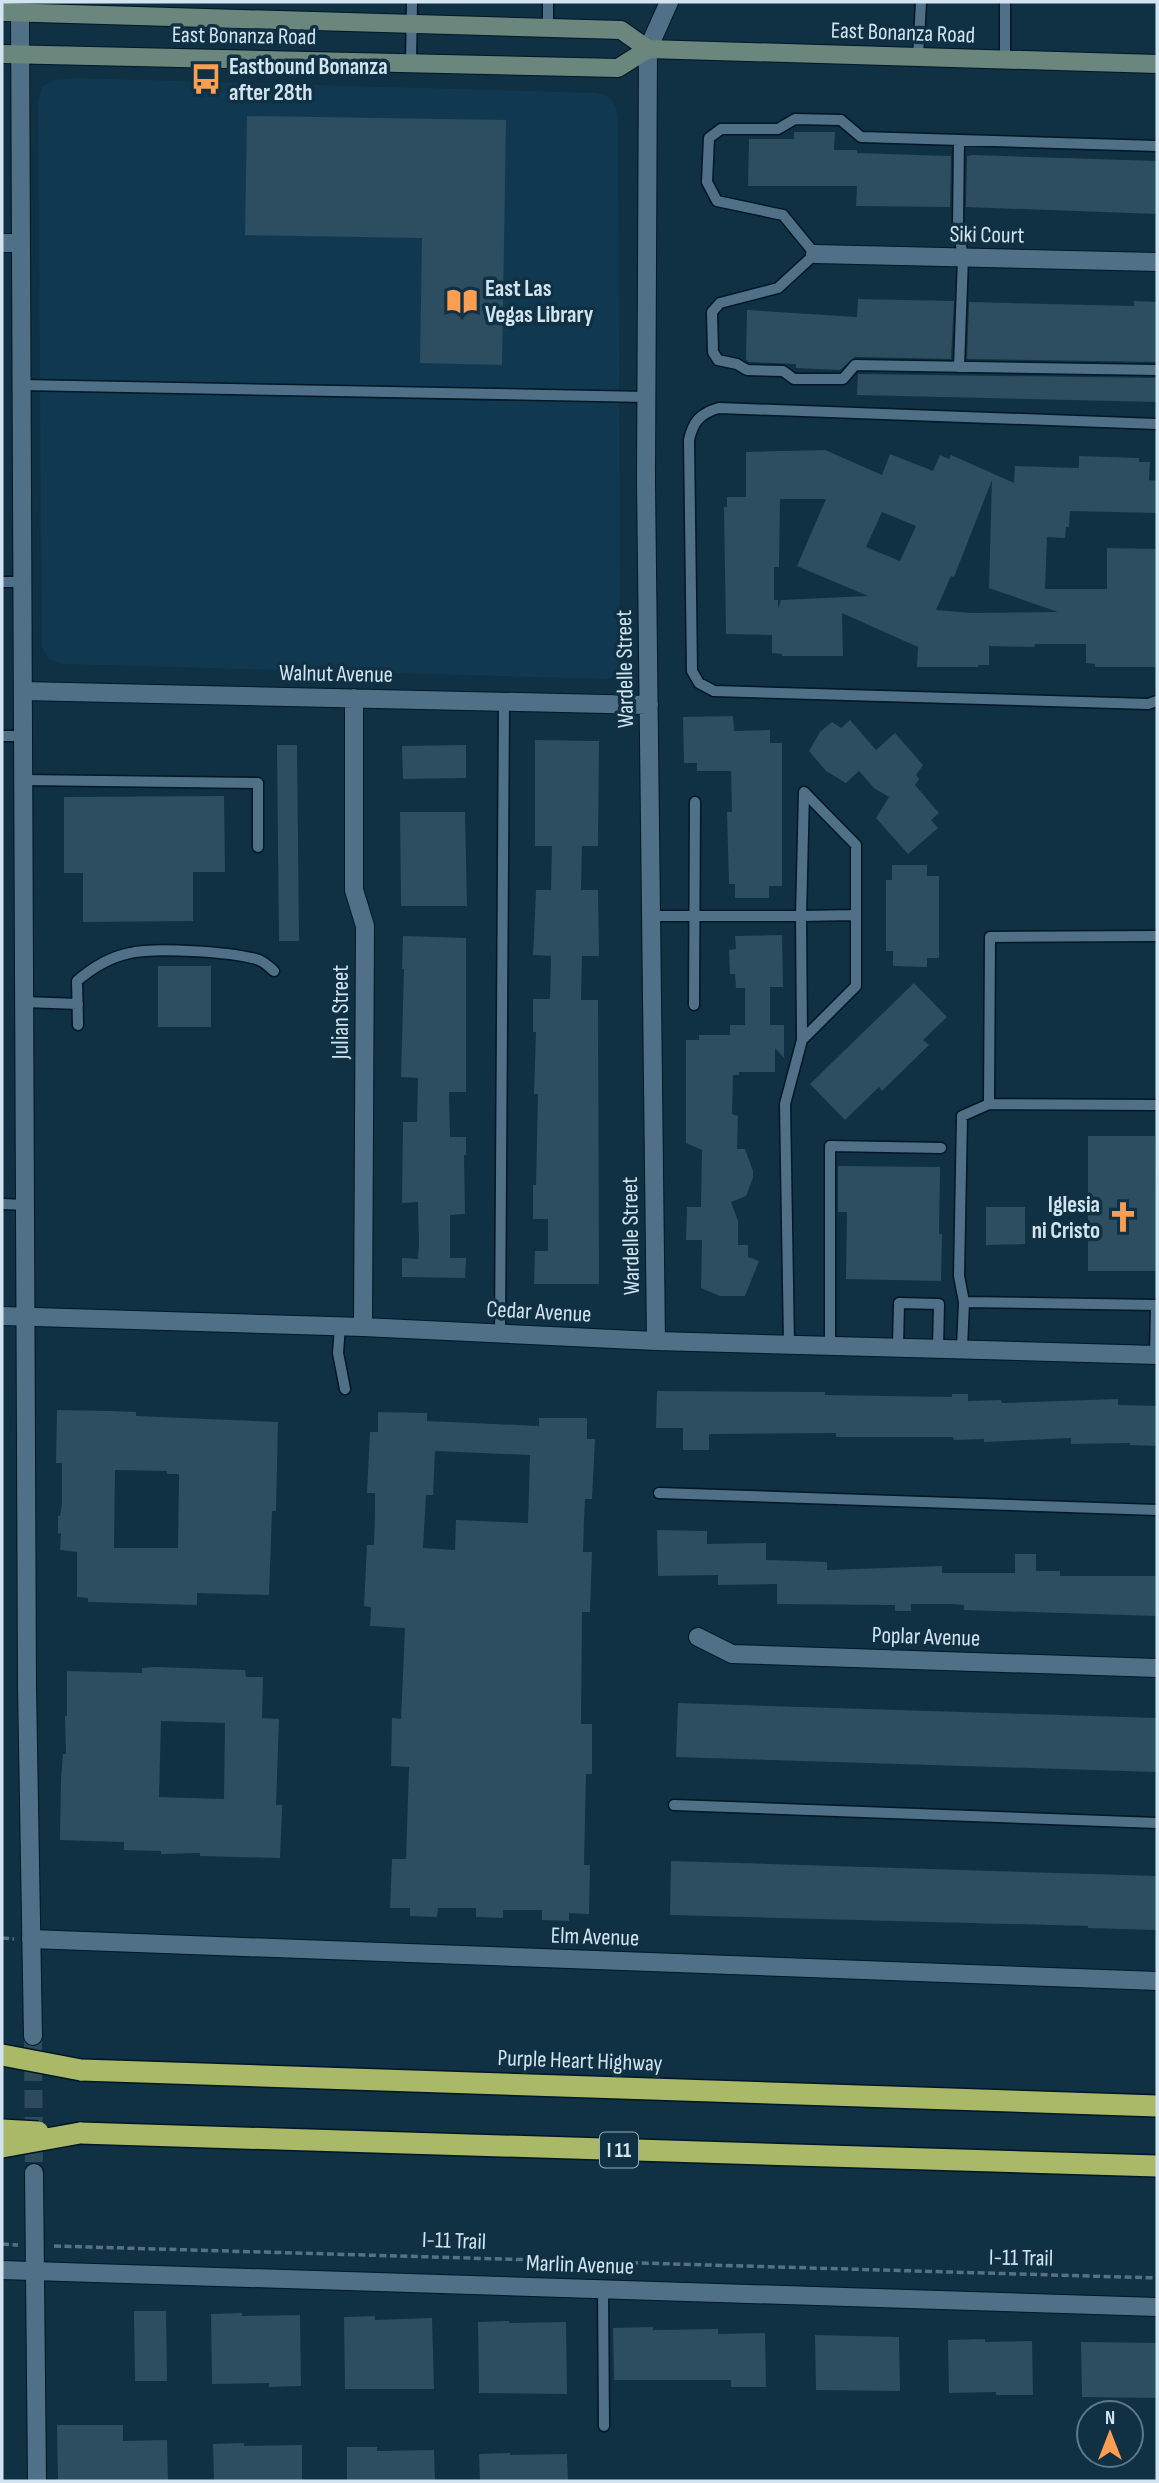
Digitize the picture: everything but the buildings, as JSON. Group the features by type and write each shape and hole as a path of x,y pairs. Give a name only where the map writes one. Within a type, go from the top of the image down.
{"highway":[{"path":"2,2055 81,2070"},
{"name":"Purple Heart Highway","path":"2,2069 1157,2106"},
{"name":"I 11","path":"2,2130 1157,2166"},
{"path":"2,2147 80,2133"}],"main road":[{"name":"East Bonanza Road","path":"11,13 621,30 648,50"},
{"name":"East Bonanza Road","path":"10,54 618,68 648,50 1157,64"}],"street":[{"name":"Wardelle Street","path":"656,1341 647,397 648,50 669,2"},
{"path":"11,13 11,243 21,385 27,1687 33,2036"},
{"name":"Siki Court","path":"815,254 1157,262"},
{"name":"Walnut Avenue","path":"23,691 649,705"},
{"name":"Julian Street","path":"355,698 354,890 365,926 363,1327"},
{"name":"Cedar Avenue","path":"2,1316 340,1326 656,1341 1156,1355"},
{"name":"Poplar Avenue","path":"698,1637 732,1654 1157,1668"},
{"name":"Elm Avenue","path":"31,1939 1157,1981"},
{"path":"34,2173 37,2481"},
{"name":"Marlin Avenue","path":"2,2270 1157,2307"}],"lane":[{"path":"411,63 412,2"},
{"path":"548,2 548,28"},
{"path":"918,57 921,2"},
{"path":"1005,2 1005,60"},
{"path":"1157,146 862,137 841,120 795,119 778,129 722,129 709,138 707,182 717,201 783,215 815,254 778,288 720,303 712,312 713,352 718,360 737,364 747,370 783,371 794,379 843,379 855,365 1157,370"},
{"path":"959,140 958,226 963,258 960,367"},
{"path":"21,385 647,397"},
{"path":"1157,424 719,408 705,412 692,425 689,440 692,671 699,683 714,691 1148,704 1157,701"},
{"path":"2,582 22,582"},
{"path":"500,1333 504,702"},
{"path":"2,736 23,736"},
{"path":"23,780 258,783 258,847"},
{"path":"789,1344 785,1104 802,1040 804,792 856,845 856,986 802,1040"},
{"path":"694,1006 695,802"},
{"path":"651,916 856,915"},
{"path":"989,1104 990,937 1157,936"},
{"path":"78,1025 77,982 112,958 131,953 213,953 255,958 264,961 274,971"},
{"path":"25,1002 78,1004"},
{"path":"962,1348 964,1302 959,1276 962,1116 989,1104 1157,1105"},
{"path":"830,1345 830,1146 941,1148"},
{"path":"2,1204 26,1205"},
{"path":"964,1302 1156,1305 1156,1355"},
{"path":"898,1347 900,1303 940,1304 938,1348"},
{"path":"340,1326 338,1353 345,1389"},
{"path":"659,1493 1157,1510"},
{"path":"674,1805 1157,1823"},
{"path":"603,2289 604,2426"}],"path":[{"name":"I-11 Trail","path":"2,2244 1157,2278"}],"shaded area":[{"path":"75,78 596,93 610,97 616,107 618,120 618,673 609,679 63,664 48,659 42,646 38,101 43,86 55,80"}],"tunnel":[{"path":"33,2036 34,2173"}],"place":[{"name":"Eastbound Bonanza after 28th","path":"206,79"},
{"name":"East Las Vegas Library","path":"462,301"},
{"name":"Iglesia ni Cristo","path":"1123,1217"}]}
